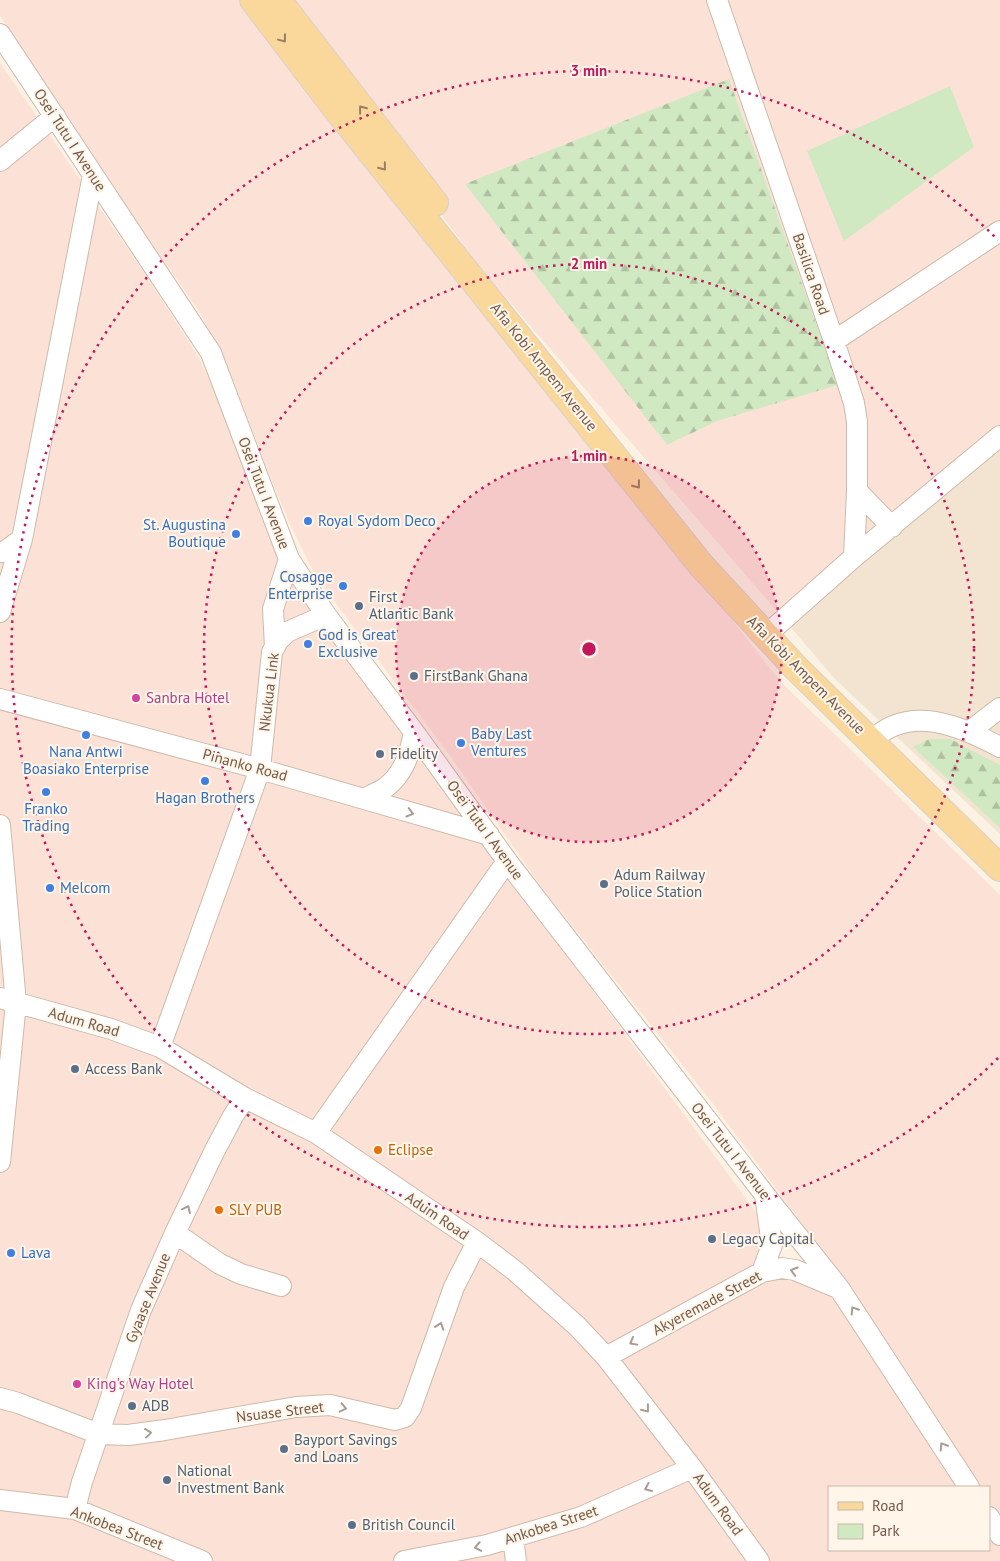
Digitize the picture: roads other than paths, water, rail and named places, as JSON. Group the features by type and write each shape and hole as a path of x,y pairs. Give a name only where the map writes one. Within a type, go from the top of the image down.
{"main road":[{"name":"Afia Kobi Ampem Avenue","path":"253,0 337,110 701,565 829,682 876,736 1000,868"},
{"name":"Afia Kobi Ampem Avenue","path":"278,0 423,188 740,585 771,631"},
{"name":"Afia Kobi Ampem Avenue","path":"876,736 1000,847"}],"street":[{"name":"Basilica Road","path":"717,0 854,404 857,422 857,491 854,558"},
{"name":"Osei Tutu I Avenue","path":"0,34 211,353 289,559 326,615 414,732 507,861 839,1288 968,1486"},
{"path":"0,162 55,116"},
{"path":"0,612 22,539 93,175"},
{"path":"834,341 1000,231"},
{"path":"771,631 854,558 1000,436"},
{"path":"857,491 892,526"},
{"path":"0,552 4,552 22,539"},
{"path":"275,647 273,609 289,559"},
{"name":"Nkukua Link","path":"160,1047 260,769 272,652 278,641 287,632 326,615"},
{"name":"Pinanko Road","path":"0,699 260,769 489,835"},
{"path":"970,732 1000,708"},
{"path":"876,736 902,723 922,720 937,722 970,732 1000,747"},
{"path":"364,799 386,788 401,770 409,754 414,732"},
{"path":"0,825 8,1001 0,1162"},
{"path":"316,1133 507,861"},
{"name":"Adum Road","path":"8,1001 111,1029 160,1047 245,1098 316,1133 477,1242 514,1270 576,1326 606,1357 692,1468 759,1561"},
{"name":"Gyaase Avenue","path":"75,1510 82,1482 141,1310 214,1152 245,1098"},
{"path":"762,1272 772,1245 765,1195"},
{"path":"175,1233 220,1264 241,1274 281,1286"},
{"name":"Nsuase Street","path":"0,1398 99,1434 128,1435 296,1407 330,1405 395,1420 405,1417 411,1408 454,1287 477,1242"},
{"name":"Akyeremade Street","path":"606,1357 762,1272 782,1268 795,1270 839,1288"},
{"name":"Ankobea Street","path":"404,1561 488,1545 589,1514 692,1468"},
{"name":"Ankobea Street","path":"0,1500 75,1510 202,1561"},
{"path":"990,1520 1000,1535"},
{"path":"513,1538 516,1561"}],"place":[{"name":"Royal Sydom Deco","path":"308,521"},
{"name":"St. Augustina Boutique","path":"236,534"},
{"name":"Cosagge Enterprise","path":"343,586"},
{"name":"First Atlantic Bank","path":"359,606"},
{"name":"God is Great Exclusive","path":"308,644"},
{"name":"FirstBank Ghana","path":"414,676"},
{"name":"Sanbra Hotel","path":"136,698"},
{"name":"Nana Antwi Boasiako Enterprise","path":"86,735"},
{"name":"Baby Last Ventures","path":"461,743"},
{"name":"Fidelity","path":"380,754"},
{"name":"Hagan Brothers","path":"205,781"},
{"name":"Franko Trading","path":"46,792"},
{"name":"Adum Railway Police Station","path":"604,884"},
{"name":"Melcom","path":"50,888"},
{"name":"Access Bank","path":"75,1069"},
{"name":"Eclipse","path":"378,1150"},
{"name":"SLY PUB","path":"219,1210"},
{"name":"Legacy Capital","path":"712,1239"},
{"name":"Lava","path":"11,1253"},
{"name":"King's Way Hotel","path":"77,1384"},
{"name":"ADB","path":"132,1406"},
{"name":"Bayport Savings and Loans","path":"284,1449"},
{"name":"National Investment Bank","path":"167,1480"},
{"name":"British Council","path":"352,1525"}]}
